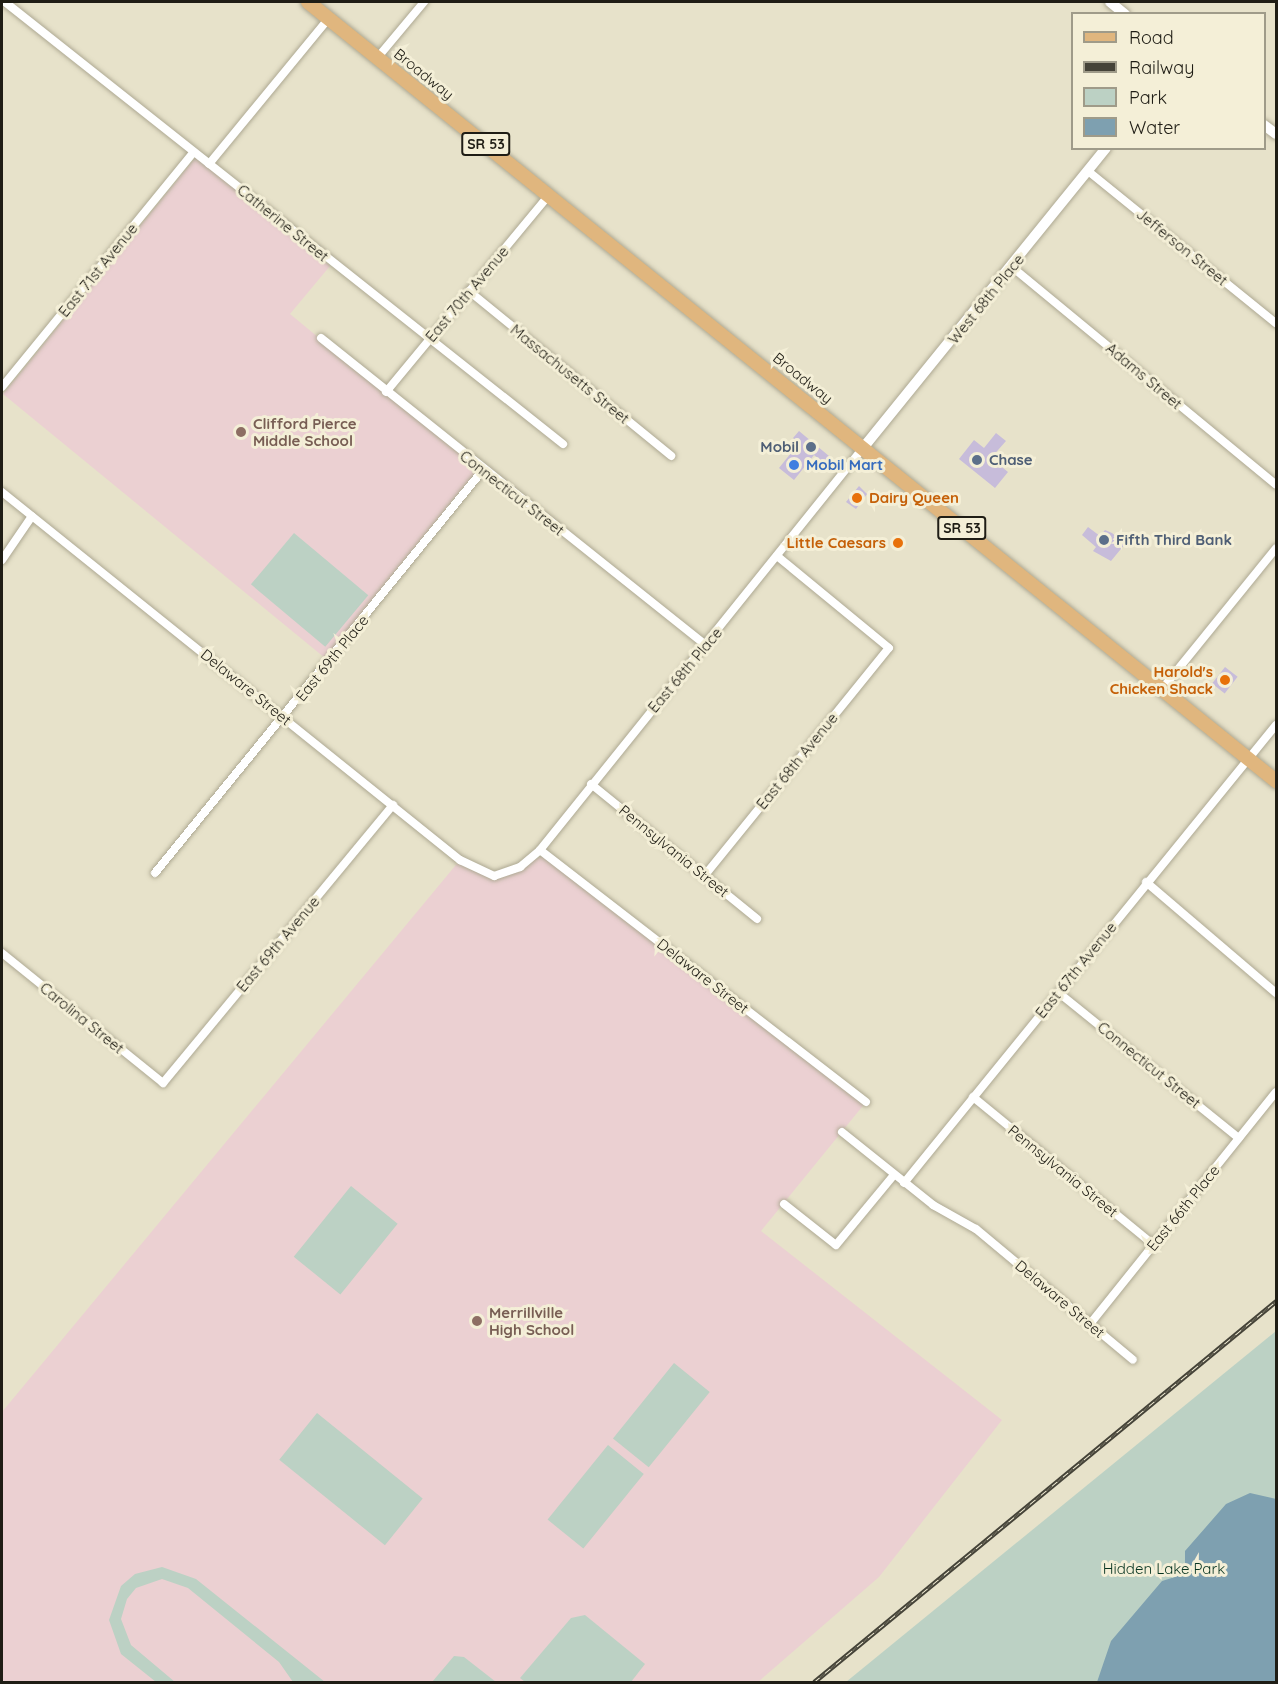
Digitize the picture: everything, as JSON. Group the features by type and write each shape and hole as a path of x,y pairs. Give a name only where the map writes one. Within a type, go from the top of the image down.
{"main road":[{"name":"Broadway","path":"308,2 1276,781"}],"street":[{"name":"Catherine Street","path":"5,2 562,444"},
{"path":"378,57 424,2"},
{"path":"1110,2 1122,12"},
{"path":"209,164 329,18"},
{"name":"West 68th Place","path":"863,448 1012,267 1104,150"},
{"name":"East 71st Avenue","path":"2,387 194,152"},
{"name":"Jefferson Street","path":"1088,171 1276,323"},
{"name":"East 70th Avenue","path":"386,392 549,195"},
{"name":"Adams Street","path":"1012,267 1276,485"},
{"name":"Massachusetts Street","path":"469,291 671,456"},
{"name":"Connecticut Street","path":"321,338 483,470 706,645"},
{"name":"East 68th Place","path":"494,876 520,867 540,850 863,448"},
{"name":"East 69th Place","path":"155,873 483,470"},
{"name":"Delaware Street","path":"2,492 460,860 494,876"},
{"path":"2,560 32,516"},
{"path":"1162,689 1276,548"},
{"name":"East 68th Avenue","path":"705,875 889,648 777,556"},
{"name":"East 67th Avenue","path":"904,1183 1146,882 1276,725"},
{"name":"Pennsylvania Street","path":"591,784 757,919"},
{"name":"East 69th Avenue","path":"163,1083 393,805"},
{"name":"Delaware Street","path":"540,850 866,1102"},
{"path":"1146,882 1276,993"},
{"name":"Carolina Street","path":"2,953 163,1083"},
{"name":"Connecticut Street","path":"1059,993 1239,1138"},
{"name":"East 66th Place","path":"1090,1324 1276,1092"},
{"name":"Pennsylvania Street","path":"973,1097 1154,1245"},
{"name":"Delaware Street","path":"842,1132 904,1183 976,1229 1133,1360"},
{"path":"784,1204 836,1245 894,1174"}],"shaded area":[{"name":"Clifford Pierce Middle School","path":"196,157 330,266 290,314 478,469 325,658 3,394"},
{"name":"Merrillville High School","path":"546,855 866,1102 761,1231 1002,1420 879,1577 758,1682 2,1682 2,1412 460,860 494,876"}],"green space":[{"path":"294,533 368,595 325,647 251,584"},
{"path":"351,1186 398,1224 340,1294 294,1257"},
{"name":"Hidden Lake Park","path":"1276,1331 1276,1682 846,1682"},
{"path":"674,1363 710,1392 649,1467 613,1438"},
{"path":"317,1413 423,1499 385,1545 279,1460"},
{"path":"608,1445 644,1474 583,1549 548,1520"},
{"path":"162,1567 196,1579 325,1682 293,1682 279,1662 188,1588 162,1579 136,1588 127,1599 121,1619 131,1645 175,1682 156,1682 121,1654 109,1620 121,1586 135,1574"},
{"path":"585,1615 645,1664 631,1682 525,1682 520,1678 571,1618"},
{"path":"454,1656 464,1657 496,1682 432,1682"}],"water":[{"path":"1250,1493 1276,1499 1276,1682 1097,1682 1111,1641 1162,1581 1175,1577 1185,1565 1185,1551 1226,1504"}],"building":[{"path":"799,431 829,456 824,463 814,455 794,480 779,468 799,443 793,438"},
{"name":"Chase","path":"996,433 1006,441 991,458 1008,472 995,488 959,459 974,440 984,448"},
{"name":"Dairy Queen","path":"859,486 867,494 856,509 846,502"},
{"name":"Fifth Third Bank","path":"1088,527 1100,536 1105,530 1112,533 1125,544 1111,561 1093,551 1096,547 1082,535"},
{"name":"Harold's Chicken Shack","path":"1225,667 1238,677 1225,693 1212,684"}],"railway":[{"path":"814,1682 1276,1301"}],"place":[{"name":"Clifford Pierce Middle School","path":"241,432"},
{"name":"Mobil","path":"811,447"},
{"name":"Chase","path":"977,460"},
{"name":"Mobil Mart","path":"794,465"},
{"name":"Dairy Queen","path":"857,498"},
{"name":"Fifth Third Bank","path":"1104,540"},
{"name":"Little Caesars","path":"898,543"},
{"name":"Harold's Chicken Shack","path":"1225,680"},
{"name":"Merrillville High School","path":"477,1321"}]}
